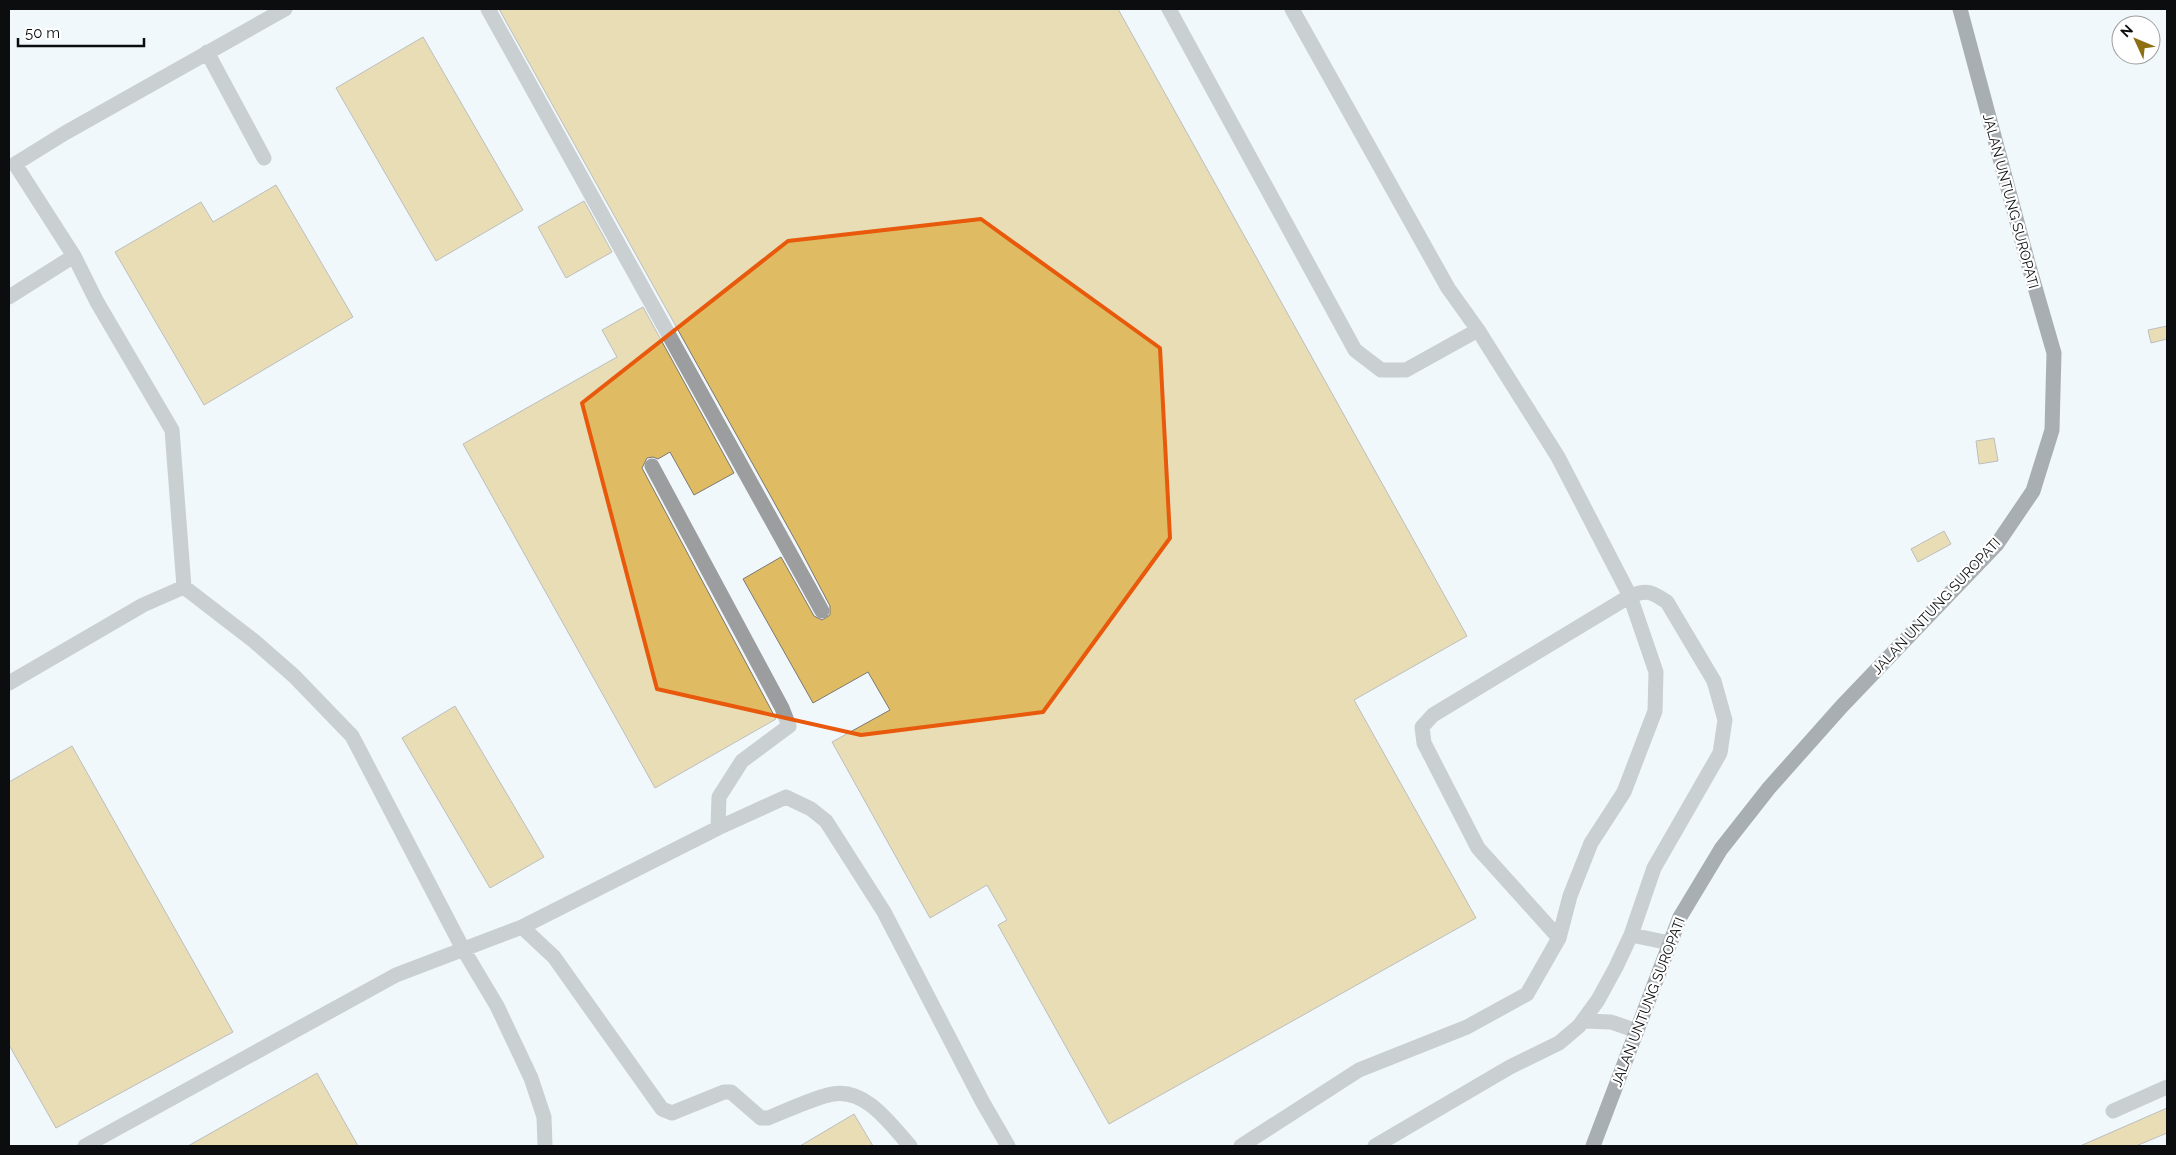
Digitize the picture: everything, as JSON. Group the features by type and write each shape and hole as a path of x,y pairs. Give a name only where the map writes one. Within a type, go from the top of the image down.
{"main road":[{"name":"JALAN UNTUNG SUROPATI","path":"1593,1146 1680,917 1721,849 1769,788 1842,706 1997,544 2033,491 2036,482 2052,430 2054,353 2025,253 1960,9"}],"street":[{"path":"285,9 207,52 104,113 65,133 12,168 74,256 97,302 172,430 184,587 254,641 294,676 352,736 463,948 497,1006 531,1078 544,1117 545,1146"},
{"path":"488,9 822,611"},
{"path":"1169,9 1355,350 1381,370 1406,370 1478,330"},
{"path":"1241,1146 1359,1070 1467,1027 1527,994 1559,938 1570,896 1591,843 1624,792 1655,711 1656,672 1630,596 1558,457 1478,330 1448,288 1292,9"},
{"path":"207,52 264,158"},
{"path":"9,297 74,256"},
{"path":"652,466 782,708 789,726 742,761 719,797 718,828"},
{"path":"9,683 143,605 184,587"},
{"path":"1375,1146 1510,1067 1559,1043 1584,1021 1598,1000 1631,935 1654,868 1720,753 1725,720 1714,681 1667,602 1656,595 1644,591 1630,596 1433,715 1422,727 1424,743 1478,848 1559,938"},
{"path":"85,1146 396,975 522,927 718,828 786,797 811,809 826,820 884,912 982,1101 1008,1146"},
{"path":"522,927 554,957 662,1109 672,1113 724,1092 731,1092 761,1118 768,1118 834,1093 858,1096 882,1116 910,1146"},
{"path":"1631,935 1670,943"},
{"path":"1584,1021 1610,1022 1637,1031"},
{"path":"2113,1111 2167,1087"}],"highlighted area":[{"path":"981,219 1160,348 1170,538 1043,712 861,735 657,689 582,403 788,241"}],"building":[{"path":"499,9 1118,9 1467,636 1354,700 1476,918 1109,1124 998,925 1007,920 987,885 930,918 832,742 890,710 868,672 813,703 743,579 781,557 814,616 822,620 830,615 830,606 799,547"},
{"path":"423,37 523,210 436,261 336,88"},
{"path":"276,185 353,317 204,405 115,252 201,202 213,222"},
{"path":"584,201 612,252 566,278 538,227"},
{"path":"643,307 734,473 694,495 670,452 658,459 653,457 647,458 642,468 776,719 655,788 463,444 617,357 602,330"},
{"path":"2167,326 2167,339 2151,343 2148,330"},
{"path":"1994,438 1998,461 1979,464 1976,441"},
{"path":"1944,531 1951,544 1918,562 1911,549"},
{"path":"455,706 544,857 490,888 402,738"},
{"path":"72,746 233,1032 56,1128 9,1045 9,782"},
{"path":"317,1073 358,1146 188,1146"},
{"path":"2167,1108 2167,1133 2136,1146 2080,1146"},
{"path":"854,1114 873,1146 800,1146"}]}
